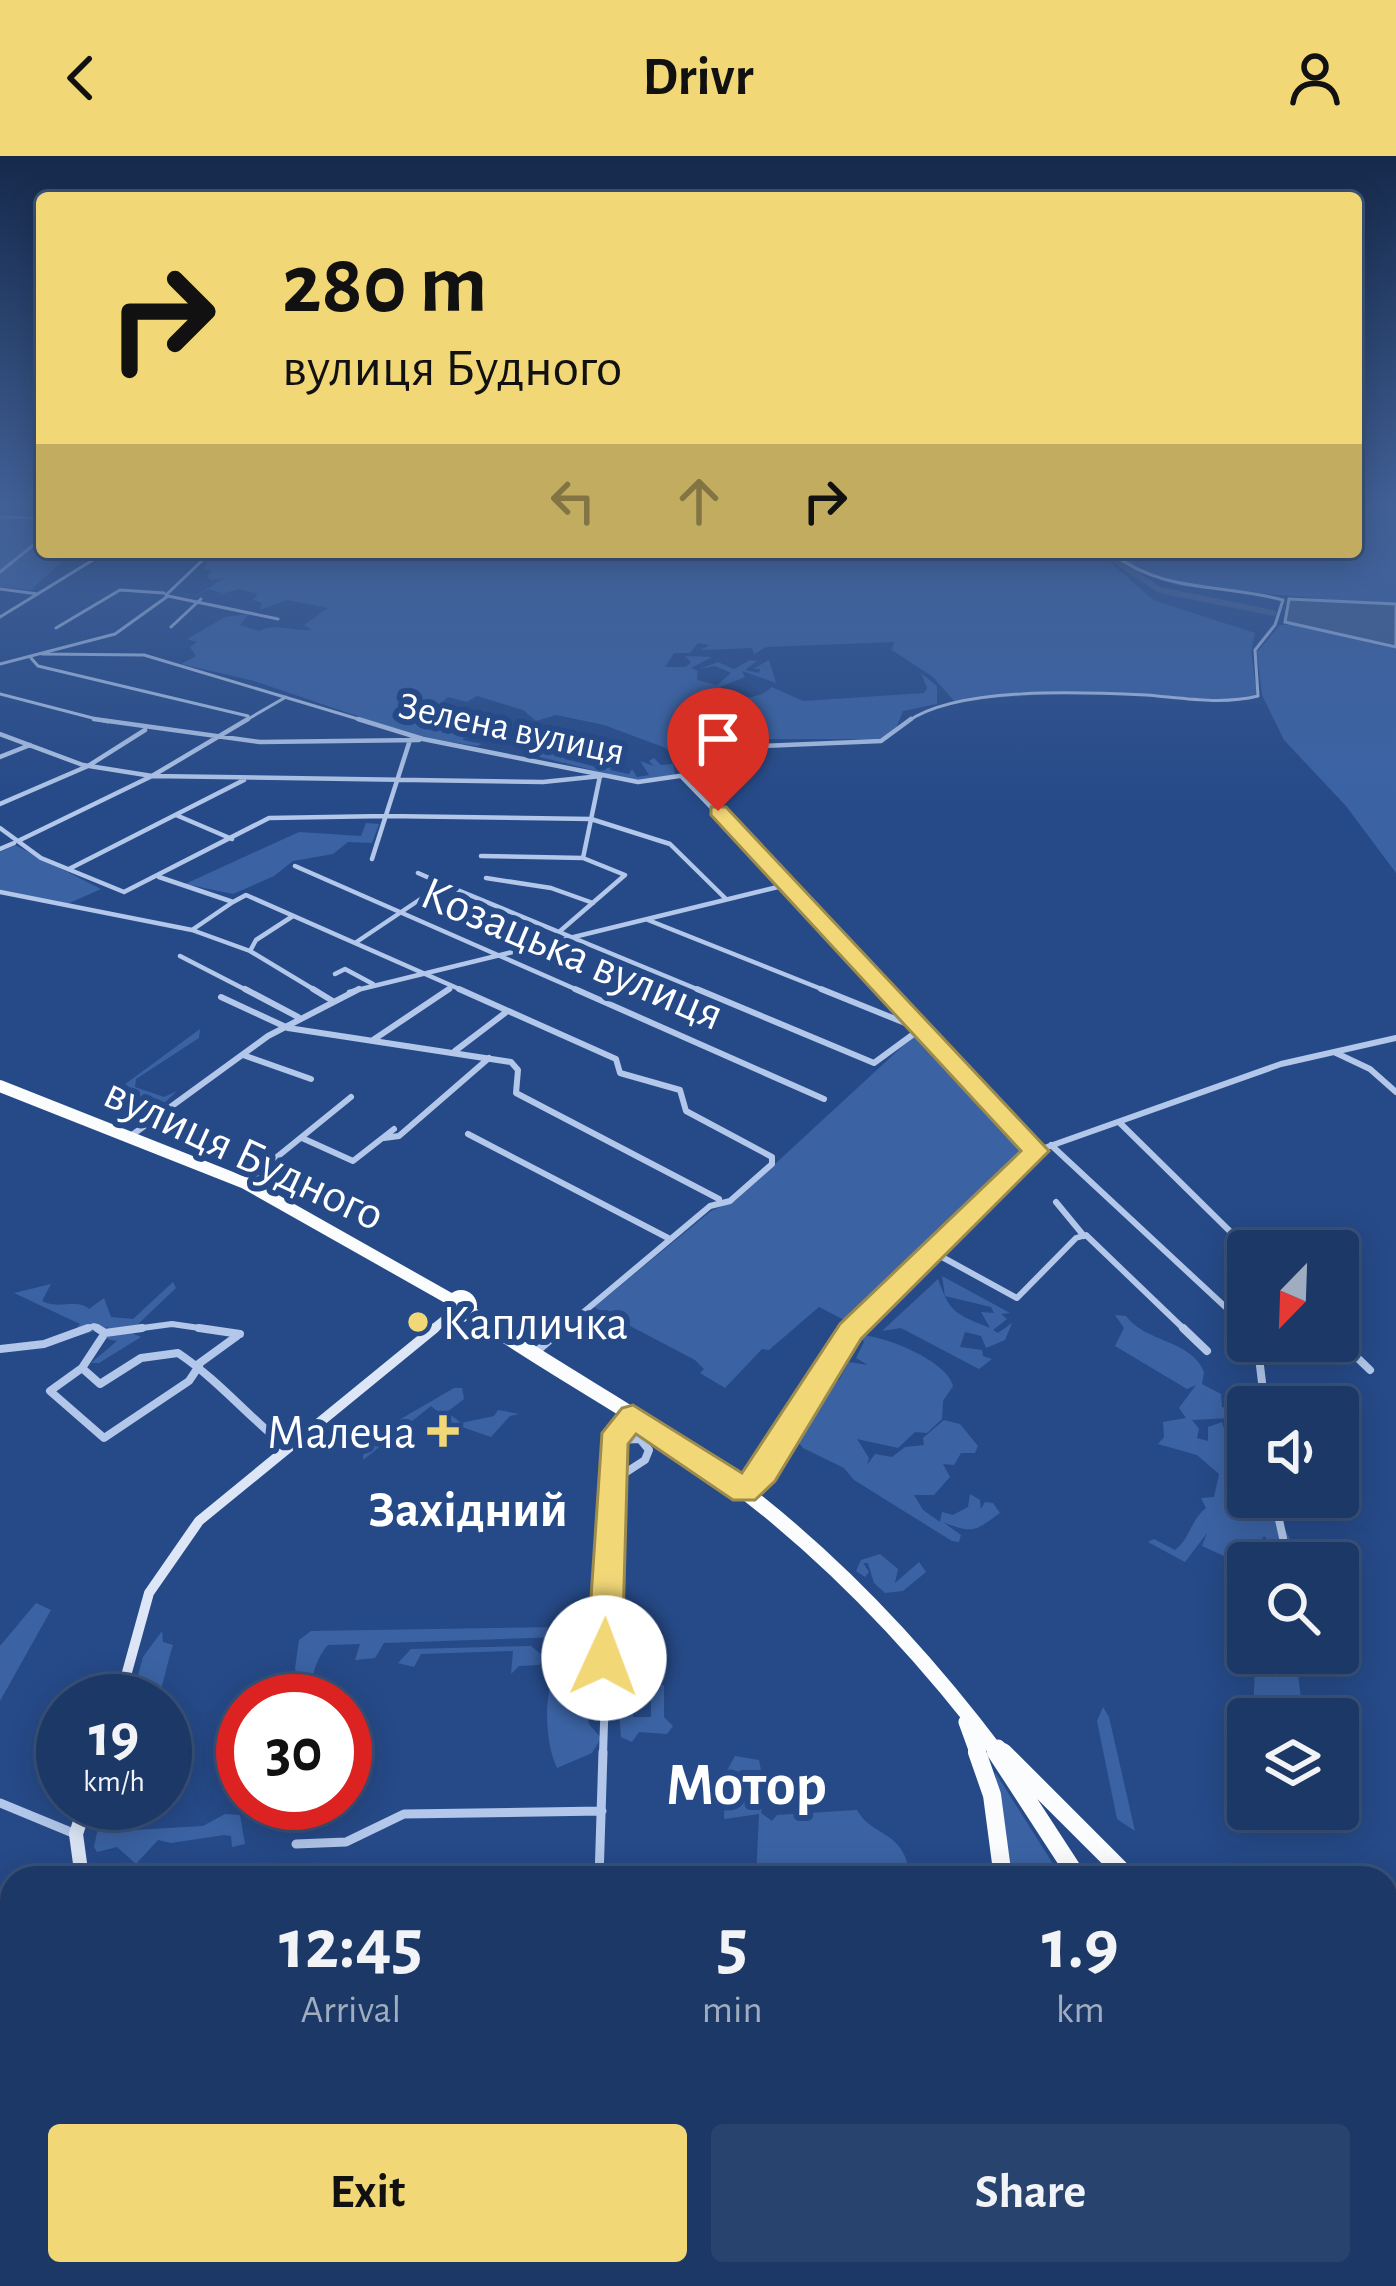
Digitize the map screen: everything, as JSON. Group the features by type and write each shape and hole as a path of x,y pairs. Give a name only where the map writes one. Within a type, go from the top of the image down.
{"highway":[{"name":"вулиця Будного","path":"0,1086 245,1183 333,1228 452,1306 467,1298 473,1304 469,1311 534,1353"},
{"path":"534,1353 744,1491 824,1560 977,1729 1029,1796 1071,1866"},
{"path":"961,1710 992,1795 1001,1866"},
{"path":"977,1729 1117,1866"}],"main road":[{"path":"126,1674 149,1593 166,1561 207,1513 452,1306"},
{"path":"77,1830 80,1866"}],"street":[{"path":"56,628 96,604"},
{"path":"0,664 119,633 153,604"},
{"path":"170,627 195,604"},
{"path":"221,604 278,620"},
{"path":"681,776 762,746 881,741 914,717 949,702 1108,693 1237,700 1258,696 1255,650 1275,625 1281,604"},
{"name":"Зелена вулиця","path":"42,654 144,655 423,739 638,782 681,776 790,884 1036,1151"},
{"path":"31,657 38,666 251,716"},
{"path":"0,694 145,730 212,739 423,739"},
{"path":"0,849 152,776 287,696"},
{"path":"0,804 88,766 145,730"},
{"path":"0,734 88,766 152,776 543,782 602,776 583,857"},
{"path":"372,860 410,740"},
{"path":"0,758 30,746"},
{"path":"67,870 247,778"},
{"path":"176,815 232,839"},
{"path":"0,828 15,842 67,870 124,892 277,817 591,819 670,844 726,899"},
{"path":"481,856 583,857 625,875 559,932"},
{"name":"Козацька вулиця","path":"295,866 824,1099"},
{"path":"418,872 874,1063 921,1029"},
{"path":"160,877 233,902"},
{"path":"486,878 550,888 593,903"},
{"path":"353,944 443,884"},
{"path":"130,1137 284,1026 331,1000 415,973 790,884"},
{"path":"0,892 45,904 95,907 192,930 250,951 331,1000"},
{"path":"192,930 245,895 616,1059 620,1073 680,1090 686,1112 772,1157 772,1164 730,1201 718,1199 516,1093 517,1066 284,1026 221,997"},
{"path":"250,951 256,940 293,916"},
{"path":"647,920 921,1029"},
{"path":"180,956 298,1018"},
{"path":"335,974 345,969 373,984"},
{"path":"372,1042 450,989"},
{"path":"455,1052 505,1013"},
{"path":"744,1491 764,1472 840,1345 1036,1151 1332,1051 1396,1038"},
{"path":"1332,1051 1370,1069 1396,1092"},
{"path":"243,1055 311,1079"},
{"path":"384,1138 398,1136 489,1058"},
{"path":"245,1183 351,1097"},
{"path":"1119,1122 1229,1230"},
{"path":"302,1138 353,1161 394,1129"},
{"path":"468,1134 670,1239"},
{"path":"1051,1144 1227,1308"},
{"path":"534,1353 718,1199"},
{"path":"1056,1202 1084,1236 1097,1243 1208,1352"},
{"path":"931,1251 1018,1298 1084,1236"},
{"path":"0,1349 44,1344 94,1326 105,1333 172,1324 240,1334 198,1366 189,1381 104,1438 50,1391 82,1369 105,1333"},
{"path":"82,1369 100,1384 156,1352 178,1353 285,1446"},
{"path":"1359,1359 1370,1370"},
{"path":"600,1866 613,1442 633,1416"},
{"path":"611,1482 645,1460 649,1450 631,1436 613,1442"},
{"path":"1279,1518 1283,1538"},
{"path":"0,1803 76,1834"},
{"path":"296,1844 346,1842 404,1814 602,1811"}],"shaded area":[{"path":"310,604 1167,604 1255,633 1251,652 1257,694 1242,700 1077,692 954,701 933,677 892,650 894,642 766,647 754,654 752,648 700,650 710,645 698,643 690,653 674,653 665,667 686,667 691,662 685,656 712,657 691,668 698,671 697,680 717,685 731,673 715,666 700,669 718,662 734,669 750,660 757,661 745,670 759,673 760,669 753,669 769,660 776,683 742,671 745,677 720,687 739,696 753,697 772,687 803,701 924,693 927,688 921,673 937,686 937,704 903,711 894,733 880,739 758,739 752,748 685,774 666,748 604,725 556,715 536,721 523,710 477,696 467,702 448,697 425,717 468,727 482,722 500,729 495,732 482,725 464,733 463,740 482,744 477,746 419,737 254,681 181,664 196,656 190,647 197,642 187,639 225,617 249,614 240,625 259,631 272,627 312,630 304,625 328,608"},
{"path":"1288,604 1396,604 1396,647 1285,622"},
{"path":"1306,624 1396,646 1396,873 1346,806 1284,740 1262,695 1257,652 1280,625"},
{"path":"583,738 578,749 591,753 576,751 565,759 604,769 615,759 610,770 629,774 632,769 637,777 649,775 640,761 654,766 649,761 654,758 661,765 673,764 675,775 637,781 528,754 545,744 554,746 548,753 566,751"},
{"path":"366,823 379,824 372,843 348,842 333,854 293,861 274,876 233,894 185,884 299,832 361,836"},
{"path":"15,845 101,889 65,905 0,891 0,852"},
{"path":"200,1029 199,1038 136,1079 135,1087 164,1097 177,1091 161,1106 169,1104 138,1124 138,1104 144,1097 111,1094 126,1091 124,1085"},
{"path":"919,1031 1020,1138 1025,1153 850,1323 819,1307 769,1350 762,1349 725,1388 700,1373 704,1369 695,1360 594,1307 711,1211 736,1200"},
{"path":"942,1276 1010,1313 1001,1314 1007,1319 993,1330 998,1333 1012,1323 1005,1340 986,1348 981,1336 965,1332 960,1347 982,1350 983,1356 992,1359 979,1369 901,1328 882,1331 938,1279 945,1295","holes":["945,1296 991,1307 994,1313 981,1312 990,1328 955,1310"]},
{"path":"173,1282 176,1288 134,1328 132,1333 141,1337 99,1363 91,1363 117,1341 107,1339 108,1327 68,1339 80,1324 14,1293 51,1284 42,1301 89,1309 104,1298 111,1317 133,1319"},
{"path":"1115,1315 1126,1316 1198,1361 1204,1372 1202,1384 1221,1394 1222,1407 1227,1408 1227,1418 1192,1420 1199,1429 1197,1438 1208,1441 1208,1427 1222,1422 1227,1438 1227,1518 1277,1518 1291,1542 1270,1542 1264,1536 1261,1542 1227,1542 1227,1557 1202,1546 1207,1533 1185,1562 1148,1542 1154,1539 1175,1550 1180,1546 1206,1508 1201,1498 1214,1497 1219,1474 1197,1455 1158,1444 1164,1437 1163,1422 1186,1418 1179,1408 1196,1385 1187,1389 1115,1346 1124,1328"},
{"path":"859,1335 898,1345 940,1367 953,1386 943,1401 942,1419 927,1433 915,1432 898,1448 857,1439 869,1458 867,1465 875,1454 892,1457 905,1447 924,1445 923,1438 944,1420 960,1424 978,1446 975,1453 961,1453 954,1465 943,1464 950,1477 934,1495 914,1495 923,1510 940,1522 942,1512 953,1515 968,1507 970,1494 980,1500 981,1509 985,1502 993,1503 1000,1513 974,1529 943,1522 961,1535 959,1542 952,1541 854,1480 844,1468 803,1448 799,1443 807,1430 799,1441 789,1440 806,1398 833,1358 840,1359 839,1376 825,1379 827,1387 839,1380 849,1362 868,1365 856,1358 864,1342"},
{"path":"850,1336 858,1339 852,1355 840,1359 837,1353"},
{"path":"454,1388 462,1388 464,1399 447,1412 461,1423 494,1416 498,1410 519,1414 510,1416 491,1437 453,1424 431,1406 363,1460 364,1450 399,1420"},
{"path":"880,1554 898,1569 895,1583 919,1562 926,1572 903,1591 885,1593 874,1583 868,1563 863,1563 869,1572 865,1577 856,1571 861,1560"},
{"path":"36,1603 51,1610 0,1701 0,1646"},
{"path":"562,1627 562,1637 384,1643 375,1658 355,1660 360,1644 328,1645 314,1674 296,1674 299,1640 311,1631"},
{"path":"162,1631 163,1642 173,1645 165,1674 138,1674 143,1657"},
{"path":"531,1646 541,1654 540,1665 519,1666 511,1674 513,1651 421,1654 414,1667 398,1663 411,1649"},
{"path":"571,1651 578,1662 588,1654 598,1656 603,1689 583,1694 589,1724 601,1738 592,1753 557,1768 547,1707 556,1671 567,1668"},
{"path":"1255,1674 1278,1674 1280,1679 1279,1674 1298,1674 1301,1698 1254,1698"},
{"path":"633,1685 633,1717 651,1717 651,1685 664,1685 664,1717 673,1726 667,1734 639,1732 632,1742 621,1737 617,1686"},
{"path":"1103,1707 1135,1831 1117,1819 1097,1721"},
{"path":"735,1756 759,1760 765,1791 761,1813 772,1821 777,1815 857,1810 895,1842 908,1866 757,1866 759,1814 724,1819 726,1772"},
{"path":"995,1772 1054,1866 1007,1866"},
{"path":"216,1819 216,1830 243,1830 245,1844 232,1847 231,1836 224,1835 171,1843 158,1840 136,1864 117,1847 97,1852 97,1830 192,1830"}],"waterway":[{"path":"1231,604 1273,613"}],"place":[{"name":"Капличка","path":"418,1322"},
{"name":"Малеча","path":"443,1431"}],"district":[{"name":"Західний","path":"468,1508"},
{"name":"Мотор","path":"746,1783"}],"route":[{"path":"604,1658 613,1442 633,1416 744,1491 764,1472 805,1397 850,1331 1036,1151 718,811"}]}
